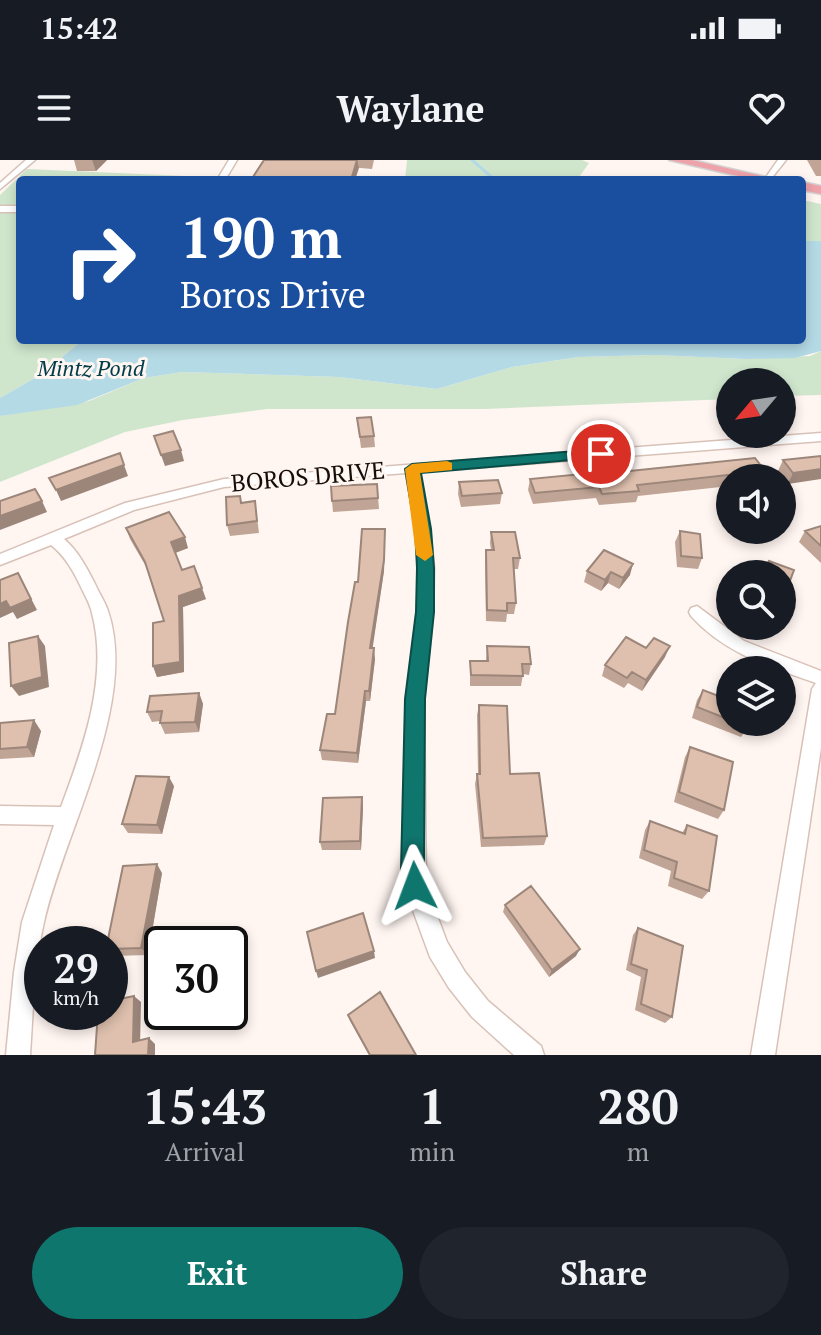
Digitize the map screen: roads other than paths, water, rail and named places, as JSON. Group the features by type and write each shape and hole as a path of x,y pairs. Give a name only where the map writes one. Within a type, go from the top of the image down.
{"main road":[{"path":"675,160 755,176"}],"street":[{"path":"0,187 31,160"},
{"name":"BOROS DRIVE","path":"0,560 130,506 204,487 821,437"},
{"path":"412,469 423,529 426,568 425,612 415,699 412,870 415,886 438,949 457,980 480,1009 532,1055"},
{"path":"18,1055 22,993 33,922 95,732 104,686 103,628 87,581 61,542 50,538"},
{"path":"697,612 713,630 734,645 821,678"},
{"path":"763,1055 821,689"},
{"path":"0,815 66,816"}],"water":[{"name":"Mintz Pond","path":"806,241 821,241 821,351 795,358 579,357 512,367 437,389 339,377 182,372 144,378 77,405 0,416 0,398 40,375 78,344 806,344"}],"waterway":[{"path":"472,160 490,176"}]}
